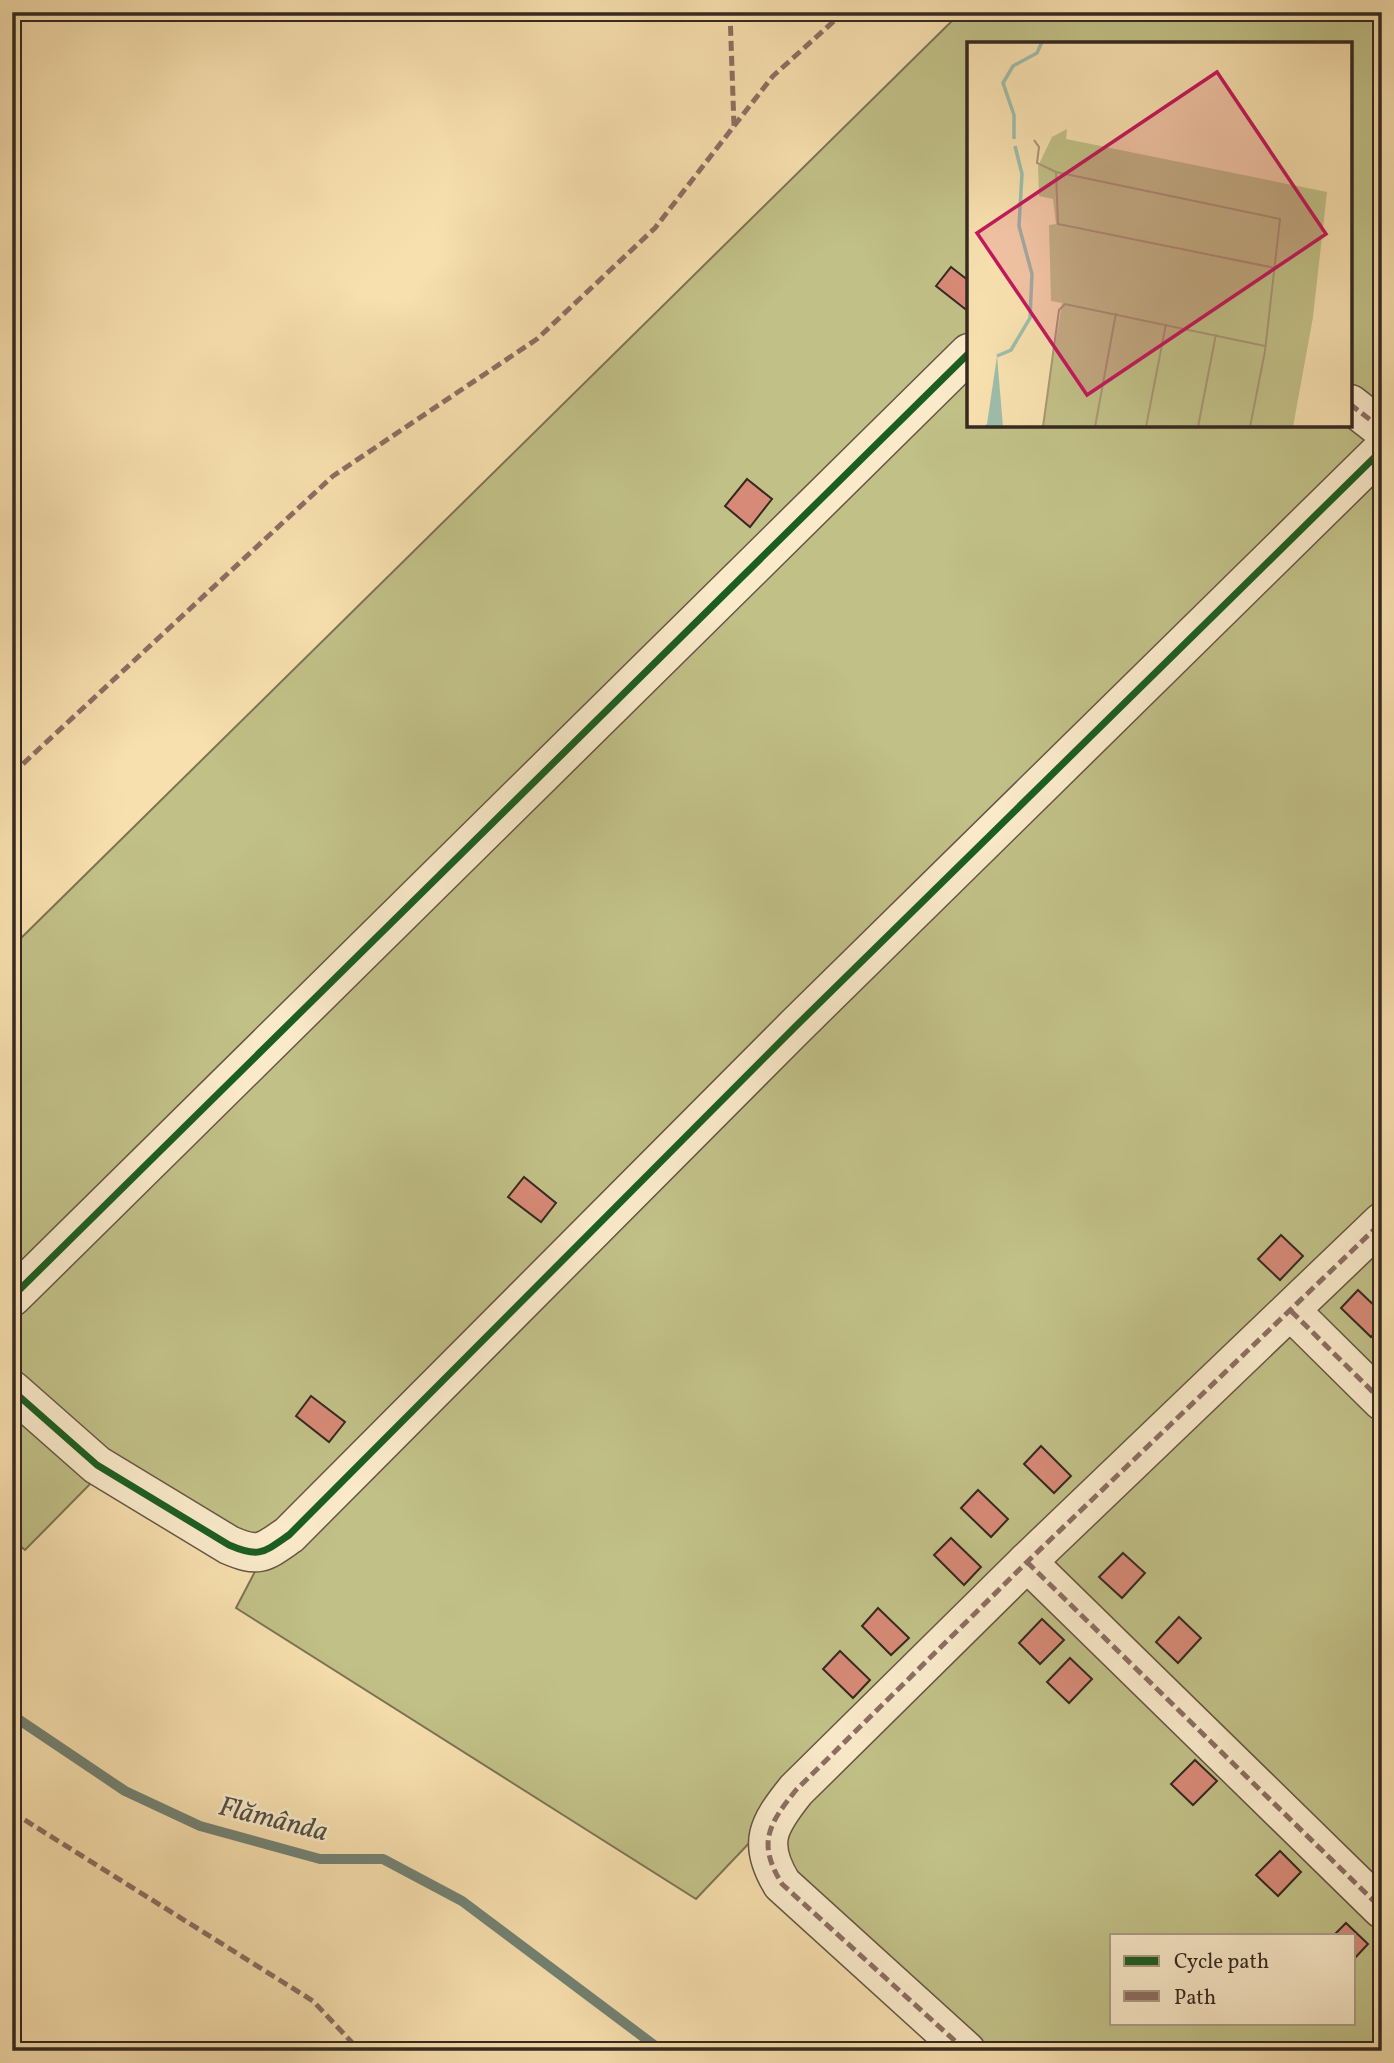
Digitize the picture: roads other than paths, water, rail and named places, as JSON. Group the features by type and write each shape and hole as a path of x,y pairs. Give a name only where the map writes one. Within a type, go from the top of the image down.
{"street":[{"path":"12,1297 967,355"},
{"path":"1352,406 1382,429"},
{"path":"12,1390 97,1465 229,1545 250,1554 269,1549 289,1535 806,1016 1382,450"},
{"path":"966,2051 782,1884 773,1868 767,1846 776,1814 796,1790 1027,1562 1382,1222"},
{"path":"1291,1311 1382,1401"},
{"path":"1027,1562 1382,1909"}],"waterway":[{"name":"Flămânda","path":"12,1715 125,1791 200,1826 320,1859 383,1859 462,1901 662,2051"}]}
